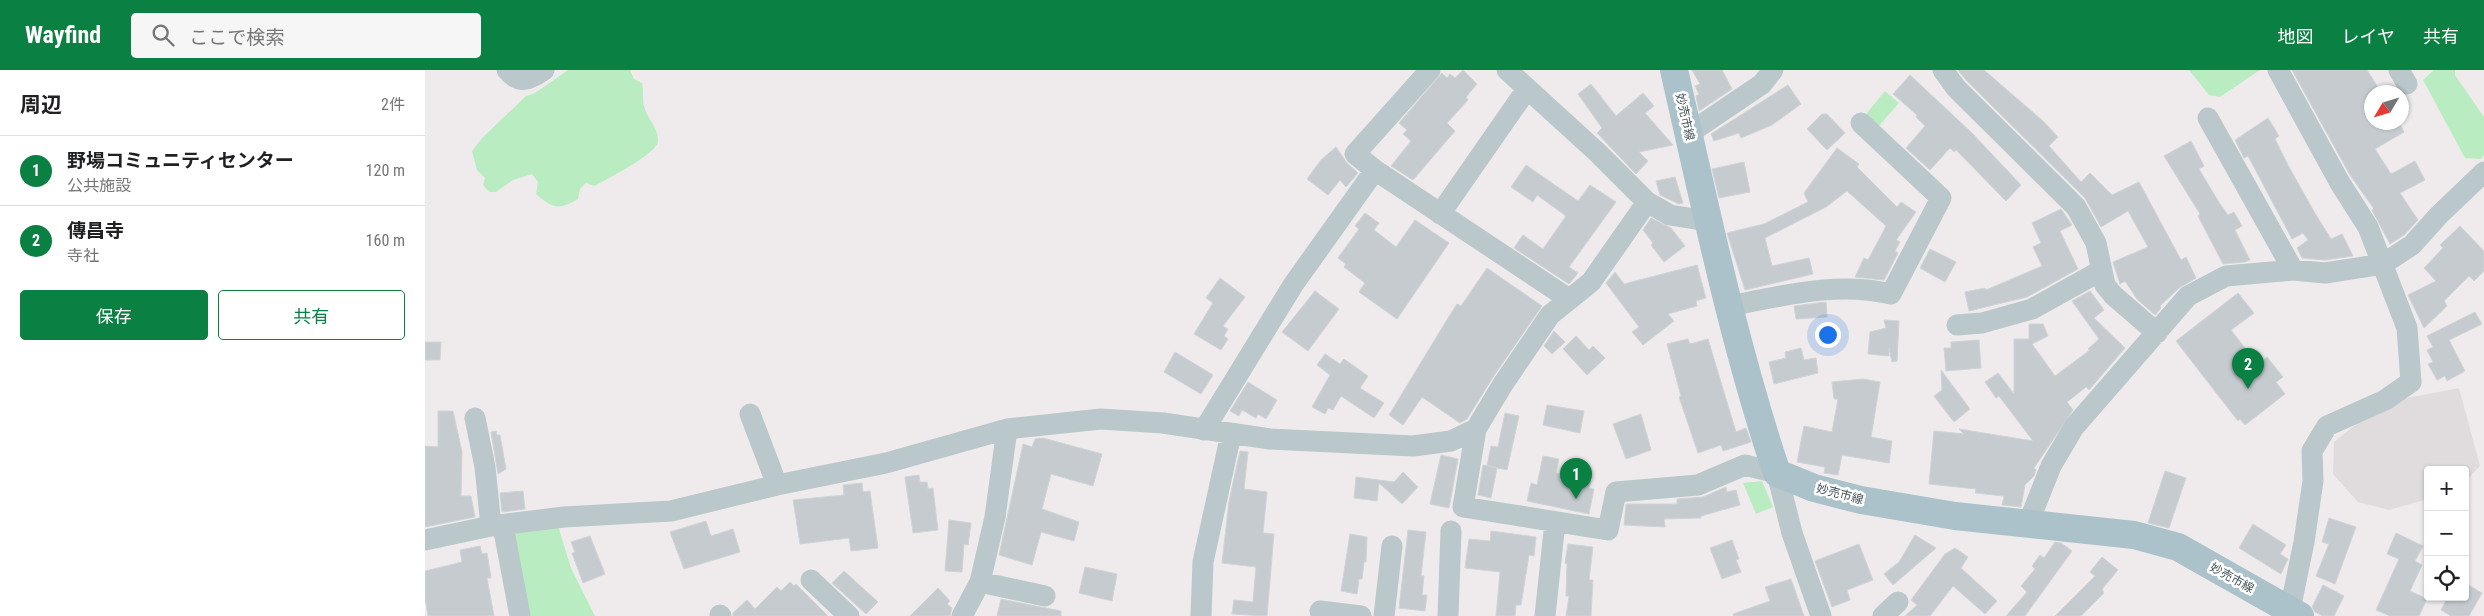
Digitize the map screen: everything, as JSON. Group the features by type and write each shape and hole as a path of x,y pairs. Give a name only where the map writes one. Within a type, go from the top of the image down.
{"main road":[{"name":"妙売市線","path":"1674,70 1707,221 1763,432 1777,473 1814,488 1861,500 1955,516 2134,535 2178,547 2295,613"}],"street":[{"path":"507,70 513,78 521,81 534,77 544,70"},
{"path":"1430,70 1355,154 1375,170 1569,299"},
{"path":"1507,70 1598,153 1647,202 1671,215 1707,221"},
{"path":"1689,134 1762,84 1773,70"},
{"path":"1943,70 1956,88 2076,207 2096,243 2105,284 2113,295 2157,333"},
{"path":"2278,70 2339,183 2367,227 2383,264 2407,328 2411,382 2385,400 2327,426 2312,451 2313,481 2295,613"},
{"path":"1440,214 1527,89"},
{"path":"2208,118 2293,270"},
{"path":"1729,306 1807,291 1867,288 1891,294 1941,198 1861,123"},
{"path":"1204,430 1293,285 1375,170"},
{"path":"2028,524 2051,466 2074,427 2187,296 2227,276 2293,270 2325,273 2383,264 2413,244 2439,215 2484,172"},
{"path":"1647,202 1591,282 1550,315 1503,384 1476,429 1463,507 1608,530 1616,492 1699,485 1745,465 1777,473 1792,533 1821,616"},
{"path":"1957,325 1982,323 2032,309 2102,270"},
{"path":"751,414 777,485"},
{"path":"475,418 497,526 520,616"},
{"path":"425,540 497,526 564,518 671,511 777,485 886,463 1007,429 1101,419 1163,423 1270,439 1413,446 1451,441 1476,429"},
{"path":"962,616 980,582 995,517 1007,429"},
{"path":"1201,616 1203,562 1231,434"},
{"path":"1545,616 1555,522"},
{"path":"1448,616 1451,531"},
{"path":"1384,616 1392,546"},
{"path":"811,580 849,616"},
{"path":"980,582 1045,596"},
{"path":"1320,611 1361,616"}],"shaded area":[{"path":"2459,388 2480,466 2469,477 2469,466 2424,466 2424,500 2389,510 2358,502 2333,474 2334,442 2359,422 2402,399"}],"green space":[{"path":"568,70 630,70 634,79 642,83 644,106 658,137 655,147 640,160 600,183 594,186 586,183 580,189 578,199 566,205 552,205 536,194 538,182 532,174 513,180 496,192 489,192 483,185 485,178 477,170 472,151 482,138 526,96 535,93"},
{"path":"2189,70 2260,70 2220,97 2209,95"},
{"path":"2434,70 2455,70 2455,75 2484,117 2484,155 2481,159 2465,158 2423,80"},
{"path":"1885,91 1899,103 1878,127 1866,114"},
{"path":"1762,481 1773,507 1756,514 1743,483"},
{"path":"557,523 571,568 595,616 527,616 510,529"}],"building":[{"path":"1463,70 1477,84 1466,97 1468,100 1447,123 1455,131 1413,180 1391,166 1411,141 1403,134 1407,130 1399,123 1442,73 1447,78 1450,74 1455,78"},
{"path":"1692,70 1722,70 1732,89 1699,111 1696,96 1699,94 1695,86 1700,84"},
{"path":"1958,70 1984,70 2043,121 2058,137 2049,146 2081,182 2090,173 2112,195 2139,182 2181,260 2186,257 2196,278 2179,288 2160,306 2161,308 2155,315 2137,299 2125,281 2120,284 2113,262 2148,247 2128,211 2101,227 2085,198"},
{"path":"2292,70 2367,70 2377,85 2364,85 2364,130 2403,130 2404,132 2375,149 2391,174 2415,161 2425,180 2400,193 2418,220 2404,235 2390,244 2372,210 2374,209 2350,175"},
{"path":"1910,75 1972,133 2021,185 2006,201 1956,150 1954,152 1950,148 1930,170 1906,148 1925,126 1916,117 1917,115 1893,94"},
{"path":"1591,84 1616,116 1643,93 1654,106 1645,113 1673,145 1639,152 1648,161 1636,174 1597,133 1602,128 1578,94"},
{"path":"1788,85 1801,104 1772,125 1741,138 1739,133 1714,141 1711,134"},
{"path":"1822,114 1827,114 1845,133 1827,150 1807,129"},
{"path":"2268,118 2279,136 2275,139 2316,215 2331,239 2342,234 2353,256 2325,260 2302,258 2297,248 2308,240 2303,233 2292,239 2248,156 2244,158 2235,140"},
{"path":"2191,141 2204,166 2199,169 2220,204 2228,215 2234,212 2242,226 2235,230 2250,260 2223,264 2198,216 2200,214 2164,156"},
{"path":"1336,147 1347,163 1358,173 1346,187 1340,180 1328,195 1307,179 1321,160"},
{"path":"1837,148 1859,164 1857,167 1897,207 1901,202 1916,212 1896,240 1900,242 1895,251 1898,253 1884,280 1855,277 1864,258 1868,260 1886,226 1847,191 1826,207 1765,238 1772,266 1809,258 1813,274 1745,290 1727,233 1764,224 1808,202 1804,193"},
{"path":"1744,162 1750,192 1719,198 1712,169"},
{"path":"1526,165 1578,201 1590,185 1616,202 1569,267 1578,273 1569,284 1514,248 1523,235 1543,249 1566,216 1537,195 1533,202 1511,187"},
{"path":"1675,177 1683,203 1679,204 1660,195 1656,181"},
{"path":"2061,209 2072,225 2060,231 2078,269 2027,297 1969,311 1965,292 1985,288 1986,290 2042,266 2033,247 2041,243 2032,223"},
{"path":"1365,213 1379,223 1374,230 1396,247 1415,220 1449,243 1397,319 1359,292 1365,283 1344,267 1346,264 1338,258 1359,229 1355,226"},
{"path":"1651,218 1671,228 1685,246 1664,262 1651,245 1653,243 1643,230"},
{"path":"2460,226 2484,251 2484,271 2474,281 2469,276 2444,301 2447,306 2424,328 2408,295 2436,281 2424,268 2443,248 2440,245"},
{"path":"1930,249 1956,262 1945,282 1920,268"},
{"path":"1697,265 1706,298 1696,301 1697,306 1668,314 1674,321 1643,345 1632,332 1639,327 1606,283 1615,272 1624,284"},
{"path":"1487,268 1542,306 1493,377 1467,419 1460,423 1422,397 1403,425 1389,415 1457,304 1461,306"},
{"path":"1220,278 1245,297 1223,326 1228,329 1224,336 1228,339 1221,350 1194,334 1213,303 1206,298"},
{"path":"1315,291 1339,309 1308,351 1282,332"},
{"path":"2090,291 2104,310 2094,318 2125,348 2089,390 2086,387 2067,402 2073,410 2034,468 2036,470 2034,476 2025,485 2021,507 2002,505 2004,496 1975,493 1976,489 1929,484 1934,431 1964,434 1959,429 2033,441 1999,396 1996,398 1985,382 1998,373 2014,394 2014,339 2029,339 2029,324 2043,324 2048,336 2032,344 2055,376 2090,350 2088,349 2099,339 2072,301"},
{"path":"2238,293 2254,313 2231,330 2258,365 2267,357 2283,377 2276,382 2285,394 2245,425 2240,419 2238,421 2176,341"},
{"path":"1826,302 1827,317 1796,319 1794,306"},
{"path":"2475,312 2482,324 2449,340 2465,371 2447,381 2445,376 2437,380 2428,364 2433,362 2427,350 2433,347 2427,336"},
{"path":"1884,320 1899,321 1897,361 1892,362 1889,348 1889,356 1868,354 1870,332 1886,328"},
{"path":"1554,331 1565,342 1552,354 1544,346"},
{"path":"1576,336 1589,350 1593,346 1605,358 1587,375 1563,349"},
{"path":"1688,339 1690,344 1708,339 1736,432 1746,428 1751,442 1723,451 1721,445 1698,453 1679,397 1681,396 1667,344"},
{"path":"1979,340 1981,368 1946,371 1944,348 1951,348 1951,342"},
{"path":"425,342 441,342 440,360 425,360"},
{"path":"1801,348 1804,360 1816,358 1818,373 1774,384 1769,362 1786,358 1785,352"},
{"path":"1175,352 1213,375 1201,394 1164,372"},
{"path":"1325,354 1340,364 1344,359 1368,376 1360,388 1384,403 1374,418 1341,396 1333,410 1328,408 1325,414 1312,407 1330,375 1317,365"},
{"path":"1941,370 1970,409 1954,422 1934,396 1942,390"},
{"path":"1863,379 1880,382 1871,437 1892,441 1889,463 1842,455 1838,475 1824,473 1825,467 1797,462 1804,426 1832,432 1838,399 1834,399 1832,382"},
{"path":"1248,382 1277,400 1266,419 1258,414 1256,418 1242,410 1239,416 1230,411"},
{"path":"1547,405 1584,411 1580,433 1543,425"},
{"path":"438,411 453,411 462,452 461,496 471,496 475,517 425,527 425,446 438,447"},
{"path":"1505,413 1519,416 1507,470 1488,466 1497,468 1491,498 1478,495 1483,465 1487,466 1491,446 1498,447"},
{"path":"1641,414 1651,450 1626,459 1613,424"},
{"path":"496,431 497,435 500,435 506,469 498,474 491,432"},
{"path":"1043,438 1102,454 1093,486 1051,474 1042,509 1079,522 1074,541 1041,532 1032,565 999,555 1023,444 1032,447 1035,439"},
{"path":"1240,451 1248,452 1244,489 1267,492 1263,533 1274,534 1267,616 1232,614 1234,600 1253,602 1256,567 1222,563 1229,501"},
{"path":"1441,455 1458,459 1449,508 1430,504"},
{"path":"1543,456 1559,459 1556,473 1591,481 1589,488 1594,489 1589,514 1527,501 1531,483 1537,485"},
{"path":"2165,471 2186,478 2169,528 2148,523"},
{"path":"1403,472 1418,487 1402,504 1379,483 1377,501 1354,498 1356,477 1394,482"},
{"path":"919,475 920,482 927,482 928,489 933,488 938,530 913,533 905,477"},
{"path":"862,483 863,492 870,491 878,548 851,551 849,538 800,544 793,500 844,495 843,485"},
{"path":"1726,487 1727,492 1736,490 1740,505 1701,516 1701,518 1664,519 1665,527 1624,525 1626,504 1677,504 1677,499 1703,497"},
{"path":"523,491 525,509 502,512 500,493"},
{"path":"2329,518 2356,527 2335,584 2316,576 2329,544 2322,542"},
{"path":"949,520 971,523 968,545 964,544 962,572 945,571"},
{"path":"706,521 711,536 733,529 740,552 684,569 670,532"},
{"path":"2253,524 2286,545 2280,554 2288,559 2281,574 2239,548"},
{"path":"1408,530 1426,532 1421,576 1424,576 1422,595 1427,595 1425,611 1399,608"},
{"path":"1491,531 1536,537 1534,556 1529,555 1521,605 1516,605 1515,616 1496,616 1500,572 1465,568 1469,539 1490,541"},
{"path":"2396,533 2423,546 2415,561 2422,565 2410,591 2424,598 2424,601 2426,601 2419,616 2390,616 2376,610 2399,559 2387,554"},
{"path":"1350,534 1367,537 1366,562 1364,562 1362,579 1359,579 1357,594 1341,591"},
{"path":"1915,535 1936,548 1893,585 1884,574 1899,562"},
{"path":"590,536 605,574 583,583 572,553 575,552 571,542"},
{"path":"1732,540 1739,559 1736,560 1741,572 1722,579 1710,548"},
{"path":"2055,542 2061,543 2072,551 2025,616 2006,616 2027,592 2021,586 2035,569 2032,566 2040,555 2044,558"},
{"path":"1568,544 1593,547 1589,580 1593,580 1591,616 1566,616 1569,596 1566,596 1567,564 1565,563"},
{"path":"1859,544 1873,580 1847,590 1850,600 1832,607 1815,561"},
{"path":"480,546 482,554 487,553 491,578 487,578 494,616 428,616 425,598 425,571 462,562 460,550"},
{"path":"1955,548 1968,557 1961,568 1997,601 1985,614 1953,586 1930,616 1905,616 1917,605 1911,600 1945,554"},
{"path":"2102,557 2118,570 2103,588 2104,593 2081,616 2055,616 2095,576 2090,572"},
{"path":"1085,567 1117,574 1112,601 1079,593"},
{"path":"844,571 878,602 866,614 832,583"},
{"path":"1791,579 1804,616 1734,616 1733,614 1770,601 1765,587"},
{"path":"790,582 794,586 796,584 828,616 733,616 733,613 747,600 755,609 777,587 781,591"},
{"path":"2323,585 2344,596 2334,616 2323,616 2315,612 2312,607"},
{"path":"2469,585 2482,593 2469,616 2451,616 2441,610 2446,601 2469,601"},
{"path":"938,588 950,601 947,604 952,608 950,616 910,616"},
{"path":"1001,599 1061,611 1061,616 997,616"}],"place":[{"name":"傳昌寺","path":"2248,389"},
{"name":"野場コミュニティセンター","path":"1576,499"}]}
